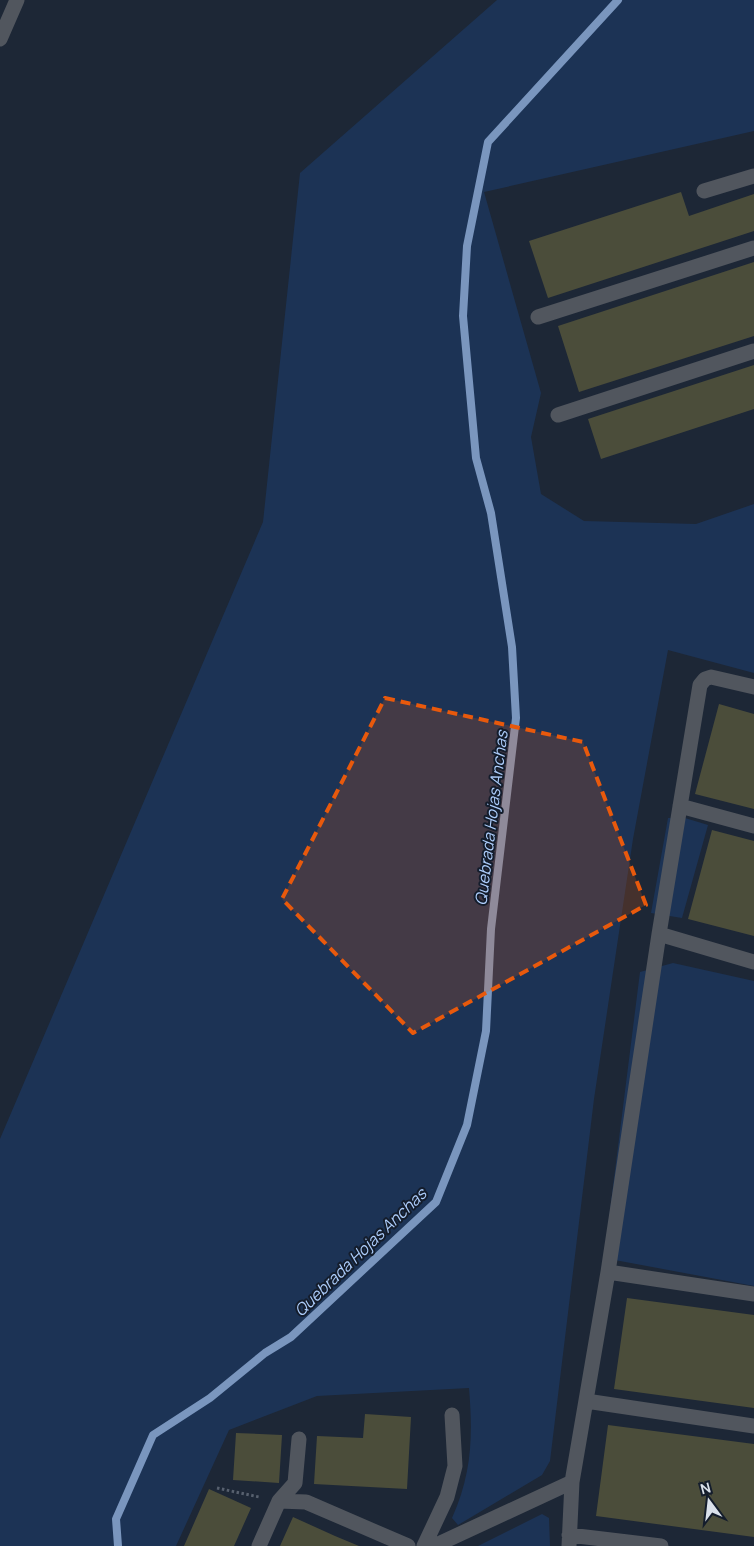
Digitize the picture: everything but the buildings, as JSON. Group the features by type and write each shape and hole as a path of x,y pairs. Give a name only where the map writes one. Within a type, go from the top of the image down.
{"street":[{"path":"0,39 17,0"},
{"path":"704,191 754,176"},
{"path":"538,317 754,248"},
{"path":"558,415 754,351"},
{"path":"661,1546 569,1541 572,1482 608,1272 659,934 700,685 705,679 710,677 754,687"},
{"path":"680,806 754,826"},
{"path":"659,934 754,962"},
{"path":"608,1272 754,1294"},
{"path":"586,1401 754,1426"},
{"path":"424,1546 447,1497 455,1466 452,1415"},
{"path":"259,1546 279,1501 295,1483 299,1439"},
{"path":"434,1546 572,1482"},
{"path":"279,1501 306,1502 408,1546"}],"path":[{"path":"217,1488 279,1501"}],"highlighted area":[{"path":"385,698 583,742 646,905 413,1033 282,899"}],"shaded area":[{"path":"497,0 754,0 754,131 484,192 541,393 531,437 541,494 584,521 696,524 754,504 754,673 668,650 633,839 594,1099 550,1461 542,1475 458,1525 452,1518 464,1485 467,1470 471,1438 469,1388 317,1396 229,1430 176,1546 0,1546 0,1139 263,522 300,173"},
{"path":"668,818 685,818 708,825 682,918 651,913"},
{"path":"673,963 754,981 754,1286 604,1258 640,972"},
{"path":"542,1514 549,1518 550,1546 478,1546"}],"waterway":[{"name":"Quebrada Hojas Anchas","path":"118,1546 116,1519 153,1435 210,1398 265,1353 291,1337 436,1202 467,1125 486,1031 491,929 516,718 512,647 491,513 476,458 463,316 467,246 488,142 618,0"}]}
